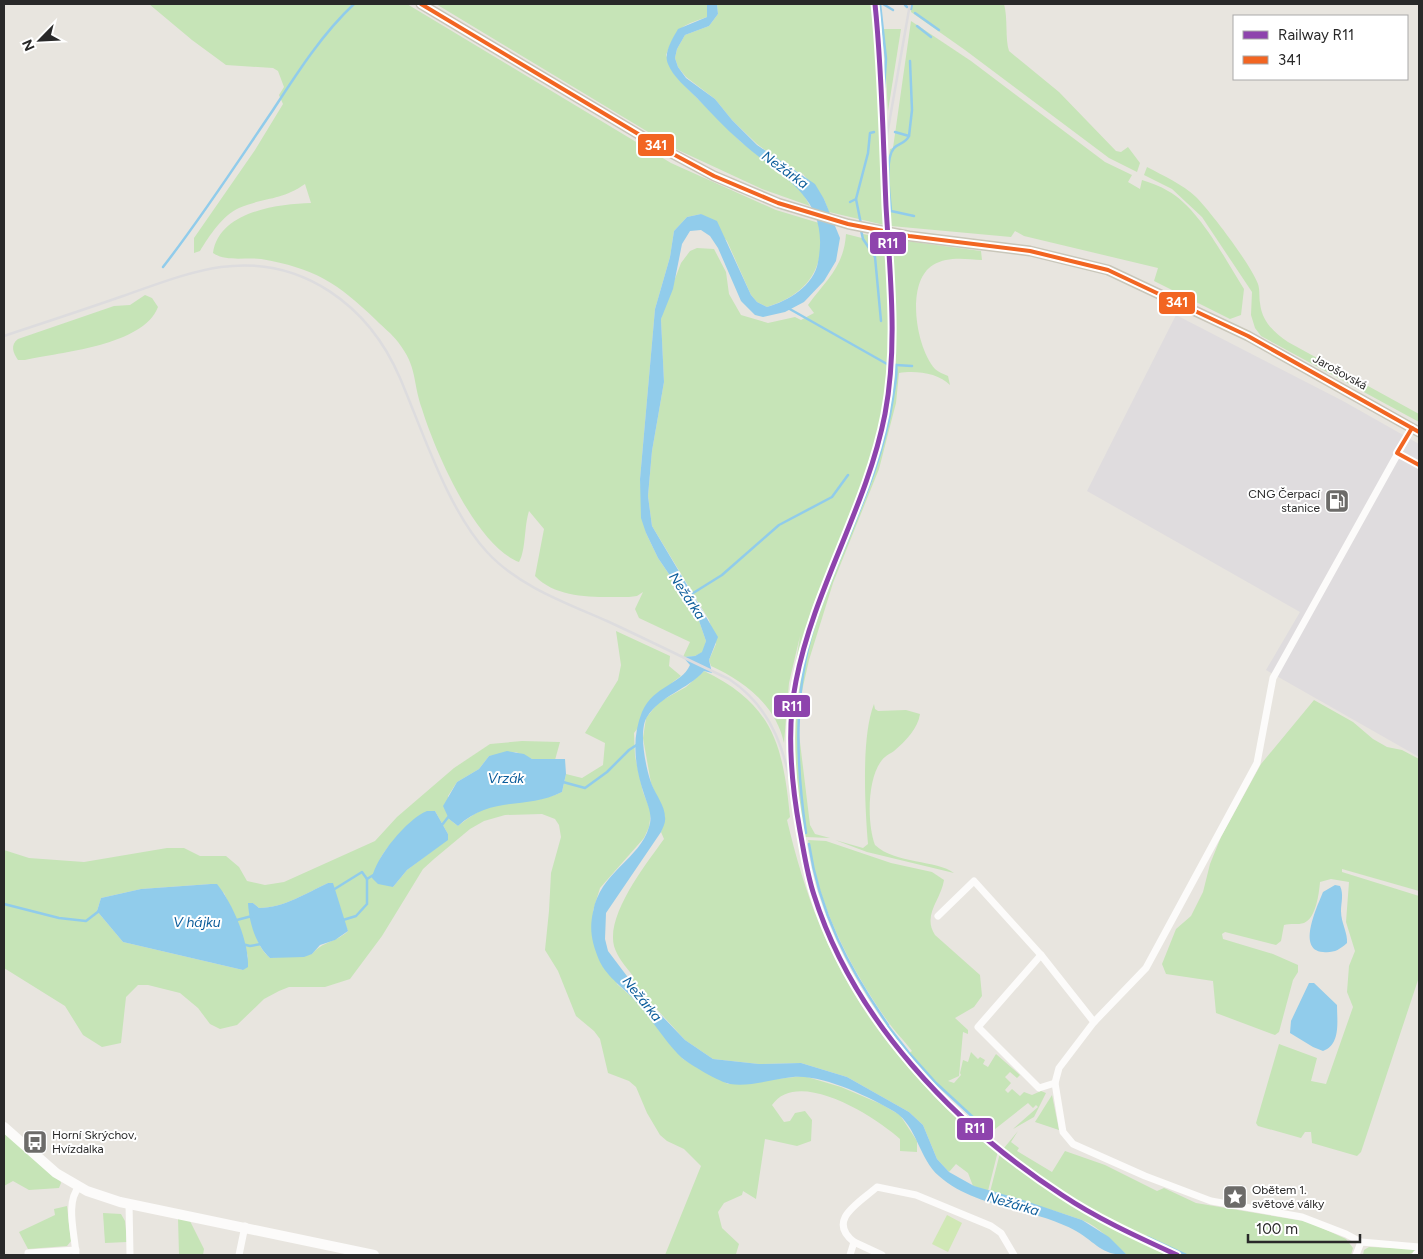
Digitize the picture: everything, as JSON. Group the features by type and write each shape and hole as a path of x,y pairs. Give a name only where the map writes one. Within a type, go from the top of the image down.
{"main road":[{"name":"Jarošovská","path":"421,4 660,147 714,176 778,203 848,224 909,236 1030,251 1108,270 1248,336 1415,430"}],"street":[{"path":"1415,430 1274,678 1257,763 1146,968 1094,1022 1059,1068 1054,1083 1063,1132 1073,1144 1145,1176 1211,1201 1302,1217 1346,1234 1361,1242 1392,1243 1419,1248"},
{"path":"938,916 974,881 1041,955 1094,1022"},
{"path":"1041,955 978,1027 1039,1088 1054,1083"},
{"path":"4,1127 56,1173 87,1191 129,1203 245,1226 374,1255"},
{"path":"28,1253 76,1252 72,1201 73,1194 79,1186"},
{"path":"882,1255 854,1242 843,1234 842,1226 844,1217 877,1187 916,1194 991,1226 1001,1233 1014,1255"},
{"path":"129,1203 130,1255"},
{"path":"239,1255 245,1226"},
{"path":"850,1255 854,1242"},
{"path":"1356,1255 1361,1242"}],"shaded area":[{"path":"1176,315 1343,401 1419,444 1419,757 1266,670 1300,612 1087,491"}],"green space":[{"path":"149,4 407,4 671,163 776,210 819,223 820,252 812,276 794,294 767,307 757,302 751,295 727,241 701,214 687,217 674,231 670,257 655,309 640,479 646,533 658,558 697,615 706,641 703,652 695,656 683,657 690,642 639,618 635,609 643,592 637,596 629,597 579,596 544,584 535,576 544,529 529,511 523,551 519,562 503,553 473,518 447,472 428,427 409,359 390,333 349,296 324,279 296,267 261,259 236,259 218,256 213,253 218,239 226,228 238,219 267,208 311,203 305,184 280,196 233,211 217,227 200,251 194,253 194,238 255,150 283,104 279,95 284,87 278,71 273,68 226,65 192,40"},
{"path":"436,4 707,4 707,17 680,29 670,45 666,55 674,74 740,141 801,190 810,206 762,189 678,150"},
{"path":"717,4 872,4 884,225 829,212 824,199 803,174 791,169 757,144 732,120 715,99 686,77 678,67 675,58 677,49 685,35 709,26 718,14"},
{"path":"912,4 1004,4 1009,51 1059,92 1116,151 1121,152 1128,147 1140,163 1137,172 1109,158 911,12"},
{"path":"911,21 971,61 1105,162 1132,175 1128,182 1140,189 1142,180 1168,191 1179,199 1201,222 1244,289 1241,315 1230,319 1154,281 1158,268 1024,236 1015,231 1011,237 891,226 888,163 890,149 893,148"},
{"path":"883,29 901,29 888,111"},
{"path":"1147,167 1173,180 1191,192 1203,204 1254,275 1259,286 1263,316 1274,330 1288,342 1419,414 1419,422 1261,336 1255,328 1251,315 1252,292 1202,217 1172,189 1144,175"},
{"path":"846,234 862,238 863,234 885,238 889,330 888,375 877,444 854,510 814,604 795,668 800,636 789,683 784,743 774,717 757,696 735,679 711,666 709,660 716,644 709,620 652,526 648,496 652,451 664,382 661,319 681,263 690,251 697,248 714,249 726,272 729,294 741,315 768,323 795,317 801,320 814,313 808,305 838,264 845,245"},
{"path":"891,239 981,251 982,260 957,259 939,262 924,273 919,285 916,300 916,316 923,346 928,359 935,369 948,376 950,385 940,378 926,373 899,373 896,403 879,469 833,583 809,660 800,700 799,734 810,825 815,834 830,838 805,837 799,803 795,739 800,679 806,649 816,617 828,584 867,495 887,424 894,381 896,353 896,310"},
{"path":"145,295 152,298 158,307 149,320 136,331 119,339 79,350 25,360 18,360 15,355 13,346 18,339 114,306 130,305"},
{"path":"616,631 670,656 669,666 681,676 673,682 634,733 635,756 643,792 651,812 649,827 644,838 600,888 593,911 617,984 636,1001 683,1059 728,1084 804,1076 841,1087 881,1104 900,1115 917,1141 917,1152 900,1151 900,1139 874,1119 856,1109 818,1093 800,1091 784,1095 772,1105 784,1122 790,1121 795,1113 805,1111 812,1120 811,1141 797,1146 765,1139 756,1199 743,1191 742,1195 724,1203 718,1212 722,1228 739,1244 736,1254 665,1255 701,1166 684,1149 667,1141 660,1135 647,1113 636,1087 629,1081 608,1073 600,1039 594,1031 576,1016 558,971 545,950 551,873 561,837 559,825 555,819 542,814 505,815 484,821 470,829 423,869 382,936 350,979 325,987 289,987 279,991 264,999 237,1025 220,1029 210,1024 198,1008 180,993 148,985 138,985 126,997 121,1043 102,1047 83,1035 65,1006 4,968 4,850 29,858 84,862 167,848 184,848 200,856 226,856 239,867 247,881 265,885 284,882 375,841 397,817 454,768 490,744 522,741 560,742 555,760 532,759 516,752 489,756 479,769 457,782 448,796 449,819 458,826 474,814 492,806 545,798 562,792 566,774 582,778 603,765 605,743 585,733 618,680 621,665","holes":["435,811 448,834 448,839 407,870 393,887 379,861 396,838","328,883 348,931 344,935 321,946 312,954 270,958 257,940 253,903 259,908 277,906","211,884 224,893 240,928 248,957 243,970 123,942 97,911 101,898 141,889"]},
{"path":"704,671 727,684 746,698 760,713 770,729 778,748 783,768 790,817 787,820 795,851 814,911 839,968 872,1022 924,1085 964,1127 972,1130 998,1151 988,1191 973,1186 968,1173 956,1164 949,1172 937,1159 923,1125 909,1112 847,1077 801,1063 759,1064 713,1059 685,1040 631,981 633,976 619,958 614,946 613,933 616,919 622,904 639,875 664,839 661,832 665,817 651,783 643,738 646,718 659,702 686,687"},
{"path":"1314,700 1353,722 1373,739 1387,747 1402,750 1419,759 1419,891 1342,869 1342,872 1419,896 1419,977 1361,1152 1357,1156 1312,1143 1311,1132 1305,1132 1301,1138 1258,1126 1256,1123 1279,1044 1317,1058 1311,1081 1326,1084 1353,1007 1347,992 1349,966 1355,951 1346,922 1349,882 1331,879 1320,882 1316,905 1311,916 1304,923 1284,925 1281,941 1276,945 1225,932 1222,934 1223,939 1273,954 1298,965 1298,972 1293,980 1279,1032 1275,1035 1216,1013 1213,981 1166,974 1162,964 1176,929 1191,916 1203,892 1210,864 1221,837 1261,764"},
{"path":"874,704 875,709 878,711 906,710 920,714 911,734 882,760 873,778 870,814 872,836 875,845 893,856 937,866 954,873 867,852 835,840 863,848 868,844 865,772 867,735"},
{"path":"808,840 826,841 891,863 932,872 944,880 931,914 932,928 935,935 980,975 982,996 974,1007 955,1018 968,1030 968,1034 963,1032 959,1076 948,1081 954,1083 961,1075 963,1060 968,1062 971,1052 978,1059 980,1057 985,1060 983,1064 988,1067 996,1054 1020,1075 1017,1078 1010,1072 1005,1077 1011,1083 1005,1090 1008,1093 1012,1089 1020,1096 1024,1092 1032,1095 1041,1091 1046,1093 1034,1117 1013,1129 1038,1107 1036,1105 1033,1108 1028,1103 990,1133 936,1083 909,1053 912,1051 889,1024 872,998 837,934 819,888"},
{"path":"1052,1095 1059,1130 1035,1122"},
{"path":"1018,1131 1011,1142 1019,1148 1017,1151 1052,1172 1065,1151 1105,1165 1157,1191 1164,1188 1196,1203 1309,1222 1346,1239 1353,1248 1351,1255 1186,1255 1126,1228 1074,1199 1036,1174 1004,1148"},
{"path":"4,1133 60,1179 59,1188 29,1190 13,1181 4,1186"},
{"path":"1000,1153 1074,1206 1172,1255 1127,1255 1089,1223 990,1192"},
{"path":"67,1206 71,1241 67,1246 28,1249 19,1232 55,1215 54,1209"},
{"path":"103,1213 121,1214 125,1221 127,1242 105,1243"},
{"path":"947,1215 962,1223 948,1252 932,1244"},
{"path":"178,1218 190,1221 204,1249 203,1255 179,1255"},
{"path":"1369,1247 1416,1249 1417,1251 1407,1255 1363,1255 1364,1250"}],"water":[{"name":"Nežárka","path":"707,4 717,4 718,14 709,26 685,35 677,49 675,58 678,67 686,78 715,99 732,120 757,145 815,184 824,199 840,238 836,261 824,281 804,302 785,312 763,317 755,315 741,301 718,248 710,236 701,230 690,231 682,244 673,289 661,319 664,382 652,451 648,496 652,526 718,637 709,660 712,673 704,671 690,683 659,703 644,723 645,761 652,785 664,809 665,821 661,832 606,913 605,939 608,951 639,992 685,1040 713,1059 759,1064 801,1063 847,1077 909,1112 923,1125 937,1159 949,1172 974,1186 1082,1220 1109,1237 1127,1255 1105,1251 1083,1235 1059,1223 987,1202 954,1187 932,1169 902,1118 885,1106 846,1088 805,1077 738,1085 726,1083 705,1073 676,1052 638,1004 612,978 599,960 591,925 597,898 611,876 637,848 644,838 650,823 649,810 638,774 635,743 642,712 653,696 686,672 690,665 683,657 695,656 702,652 706,641 697,615 658,558 641,518 640,479 655,309 670,257 674,231 687,217 701,214 717,221 751,295 757,302 767,307 783,301 806,285 816,271 818,262 820,239 817,220 810,204 786,178 723,126 670,69 667,55 671,41 678,29 707,17"},
{"name":"Vrzák","path":"507,751 524,754 532,759 565,759 566,774 562,792 536,801 497,806 484,810 471,816 458,826 449,819 443,806 457,782 479,769 489,756"},
{"path":"427,811 435,811 448,834 448,840 407,870 393,887 378,884 372,878 379,860 402,830 419,815"},
{"path":"328,883 333,883 348,931 335,940 320,945 312,954 304,957 270,958 261,947 254,933 248,903 253,903 259,908 277,906"},
{"name":"V hájku","path":"217,884 223,892 239,924 248,957 248,967 243,970 123,942 97,911 101,898 141,889"},
{"path":"1335,885 1340,886 1342,892 1341,915 1347,943 1336,951 1323,952 1315,949 1311,944 1311,926 1323,892"},
{"path":"1309,983 1314,983 1337,1005 1337,1032 1333,1044 1323,1051 1290,1033 1291,1021"}],"waterway":[{"path":"163,267 219,190 310,54 354,4"},
{"path":"880,4 886,59 884,88"},
{"path":"883,4 893,10"},
{"path":"911,9 912,4"},
{"path":"915,13 939,30"},
{"path":"917,26 931,37"},
{"path":"909,136 912,110 910,61"},
{"path":"850,202 856,199 868,153 870,133 874,132"},
{"path":"895,132 909,136 906,141 894,148 889,161 888,178 891,211 914,216"},
{"path":"856,199 861,224"},
{"path":"861,230 863,239 875,257 881,321"},
{"path":"788,308 887,364"},
{"path":"896,365 912,366"},
{"path":"806,833 800,780 798,728 803,675 815,623 870,485 879,456 893,398 896,365"},
{"name":"Nežárka","path":"690,595 722,575 779,525 832,497 848,475"},
{"path":"563,782 585,788 607,772 629,750 638,744"},
{"path":"442,825 449,816"},
{"path":"809,844 820,893 838,939 861,983 888,1025"},
{"path":"333,890 362,872 367,879 375,874"},
{"path":"343,920 356,916 367,904 367,879"},
{"path":"4,904 59,918 86,921 99,911"},
{"path":"233,921 252,916"},
{"path":"242,944 250,946 261,944"},
{"path":"888,1026 909,1053"},
{"path":"910,1054 936,1083 989,1132"},
{"path":"1147,1237 1186,1255"}],"railway":[{"path":"885,172 887,135 910,4"},
{"path":"4,336 171,279 221,267 251,266 279,270 305,278 330,291 351,308 387,352 400,378 448,493 473,535 487,552 513,575 528,584 729,679 746,692 760,707 778,740 798,818"}],"rail line":[{"name":"R11","path":"875,4 881,79 891,284 891,363 885,414 877,448 854,515 815,613 796,681 790,737 792,775 809,879 831,941 854,984 881,1026 912,1065 946,1102 983,1136 1022,1167 1062,1195 1104,1220 1177,1255"}],"transit line":[{"name":"341","path":"421,4 660,147 714,176 778,203 848,224 909,236 1030,251 1108,270 1248,336 1419,432"},
{"name":"341","path":"1412,428 1397,453 1419,465"}],"place":[{"name":"CNG Čerpací stanice","path":"1337,501"},
{"name":"Horní Skrýchov, Hvízdalka","path":"35,1142"},
{"name":"Obětem 1. světové války","path":"1235,1197"}]}
